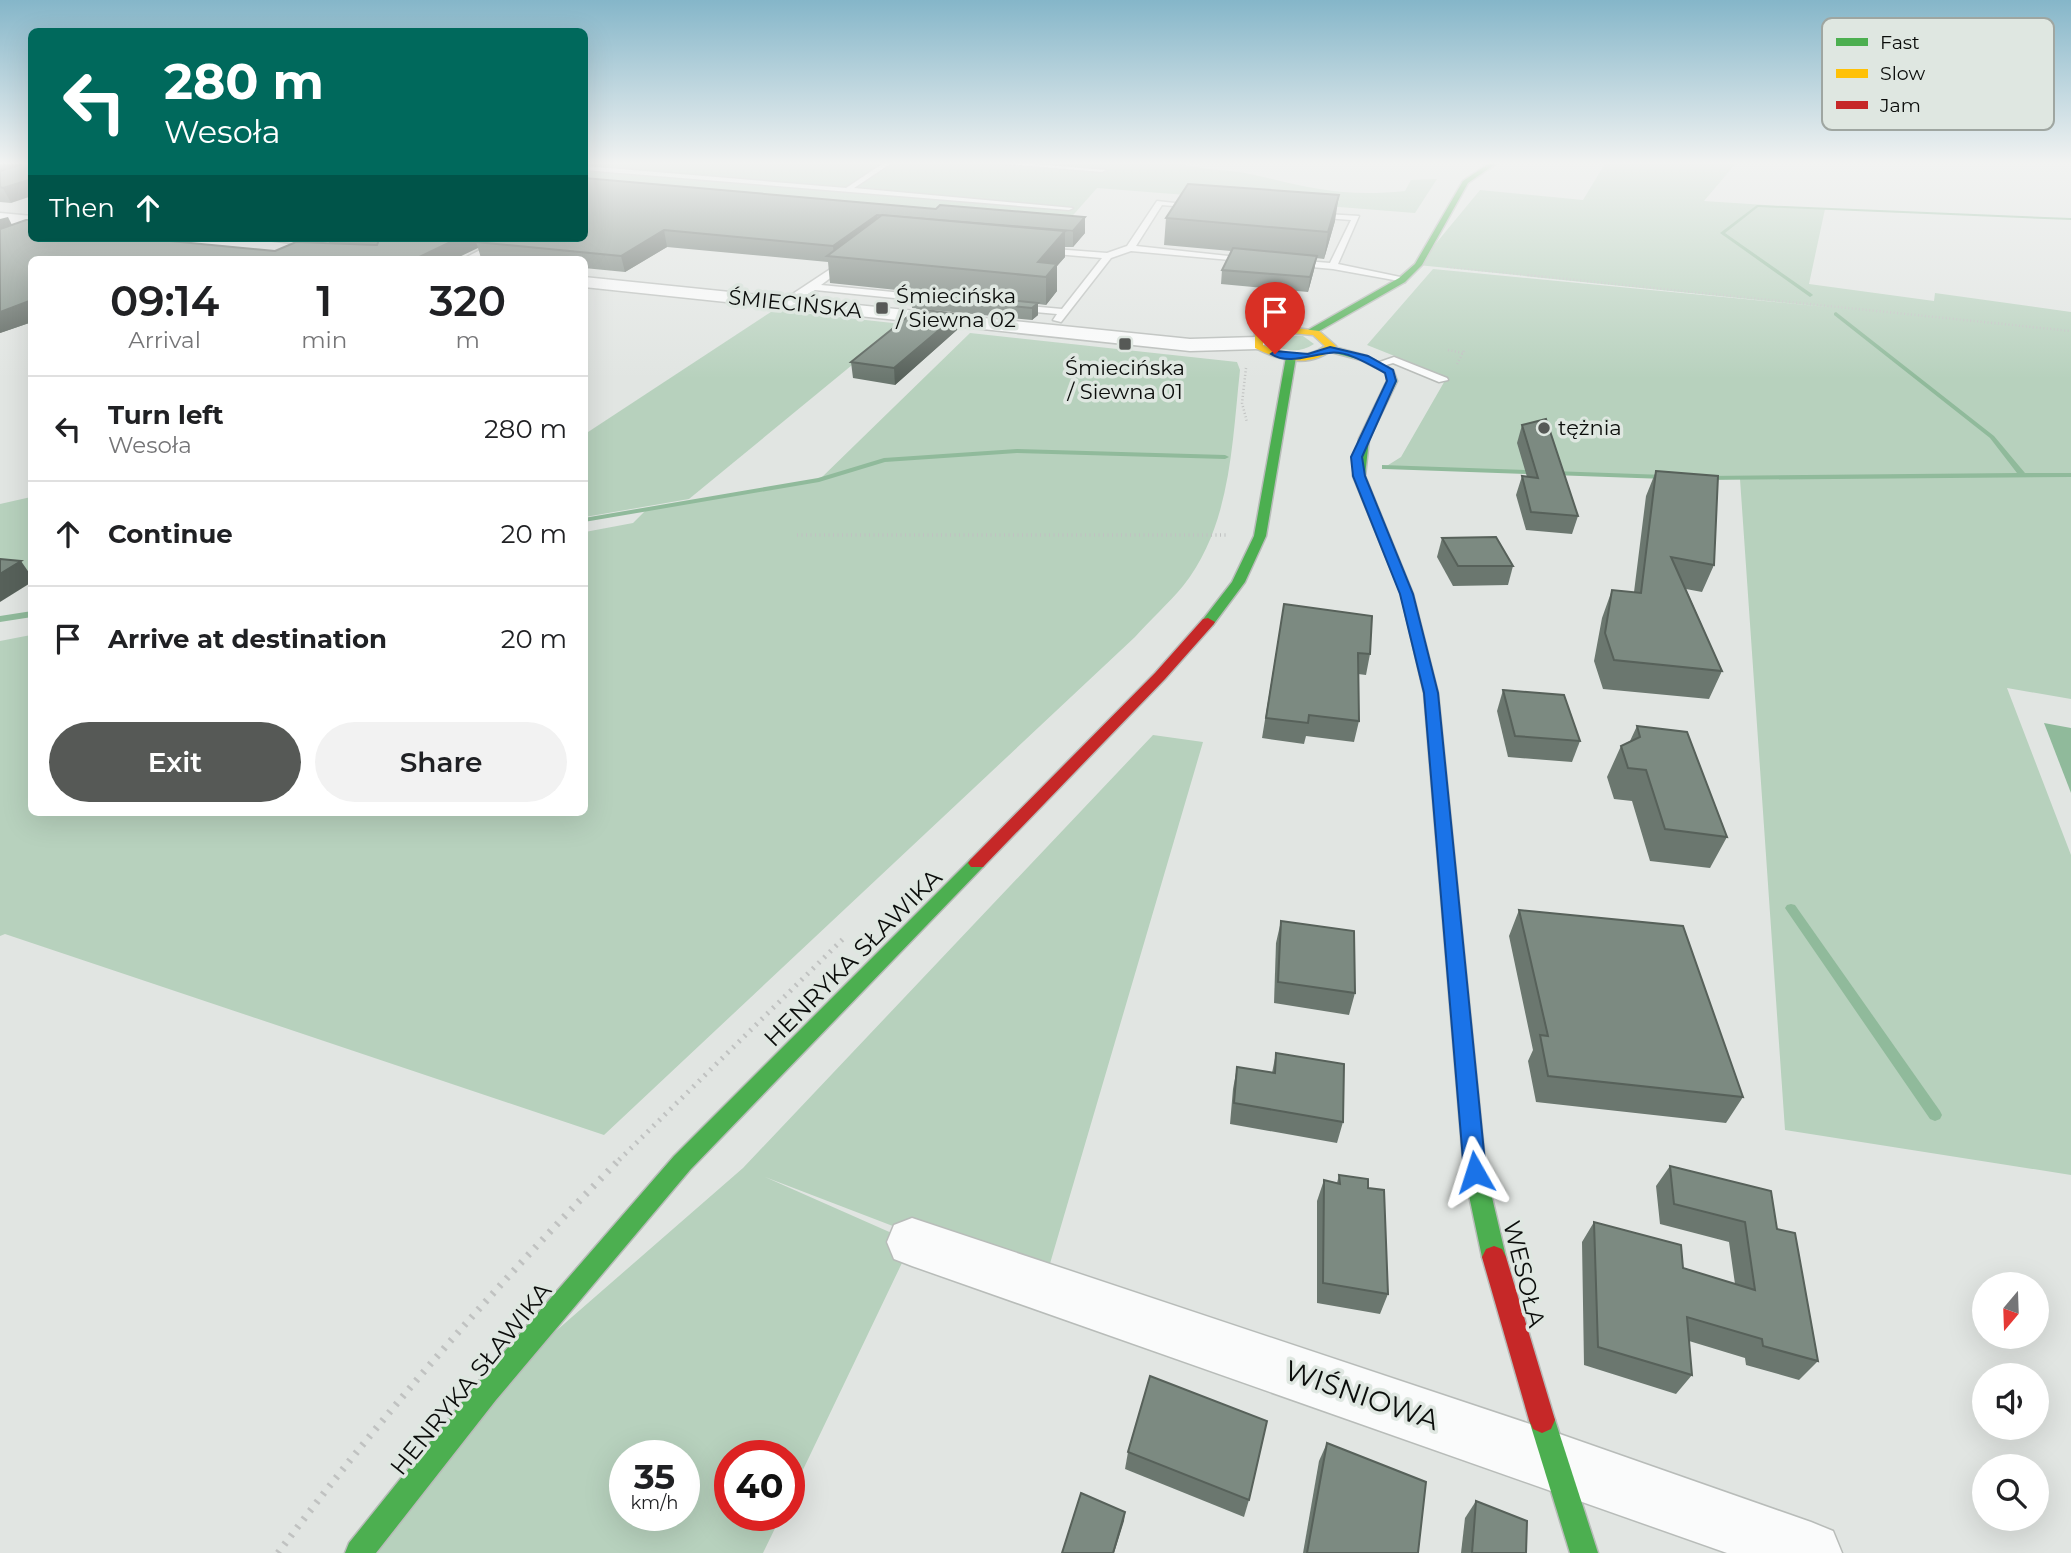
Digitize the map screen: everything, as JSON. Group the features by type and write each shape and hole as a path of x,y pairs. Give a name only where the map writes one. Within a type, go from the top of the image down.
{"main road":[{"path":"1311,332 1402,280 1418,265 1434,234"},
{"path":"1330,349 1332,345 1326,338 1291,329 1269,331 1258,336 1257,344 1269,352 1291,357 1315,356 1330,349 1379,363"},
{"name":"HENRYKA SŁAWIKA","path":"359,1553 487,1391 682,1163 1206,627 1230,597 1260,536 1291,357"},
{"name":"WESOŁA","path":"1379,363 1390,372 1392,381 1360,443 1357,457 1359,476 1407,594 1431,693 1475,1172 1503,1294 1584,1553"}],"street":[{"path":"246,242 352,256"},
{"name":"ŚMIECIŃSKA","path":"588,282 1190,345 1257,344"},
{"name":"WIŚNIOWA","path":"912,1242 1554,1461 1811,1553"}],"lane":[{"path":"1130,247 1139,234"},
{"path":"1333,266 1348,234"},
{"path":"473,256 501,242"},
{"path":"1028,248 1108,256 1130,247 1265,260"},
{"path":"1049,331 1108,256"},
{"path":"785,303 813,287 852,257"},
{"path":"1279,261 1333,266 1402,280"},
{"path":"813,287 945,300"},
{"path":"1011,307 1064,312"},
{"path":"1379,363 1394,360 1443,380"}],"path":[{"path":"1418,265 2071,331"},
{"path":"1231,345 1245,366 1242,403 1249,430"},
{"path":"1448,350 1463,353"},
{"path":"1218,547 1227,522"},
{"path":"797,535 1260,536"},
{"path":"278,1553 311,1508 483,1303 632,1146 852,931"}],"shaded area":[{"path":"1443,234 1820,234 1809,284 1934,301 1935,293 2071,312 2071,699 2007,688 2071,855 2071,1175 1785,1130 1740,479 1385,467 1401,457 1447,377 1367,345 1433,269 1837,308 1418,265"},
{"path":"774,310 902,324 689,499 588,516 588,432"},
{"path":"970,333 1237,362 1240,370 1231,455 1220,511 1199,562 1183,586 1135,637 604,1135 5,934 0,936 0,641 28,636 28,816 588,816 588,531 633,523 647,509 819,480"},
{"path":"1303,336 1314,344 1303,349 1286,350 1271,343 1274,337"},
{"path":"28,498 28,571 0,570 0,504"},
{"path":"2044,723 2071,728 2071,793"},
{"path":"1153,735 1203,742 1044,1284 765,1177 912,1242 805,1466 805,1440 714,1440 714,1531 774,1531 763,1553 359,1553 487,1391 743,1168"}],"building":[{"path":"0,234 28,234 28,242 181,242 275,251 296,242 377,245 378,242 451,242 421,256 28,256 28,302 0,312"},
{"path":"588,234 657,234 621,256 476,242 588,242"},
{"path":"711,234 849,234 833,246"},
{"path":"856,234 1062,234 1038,262 1057,264 1046,277 827,256"},
{"path":"1233,248 1317,256 1310,277 1222,270"},
{"path":"917,291 1038,303 1032,308 911,296"},
{"path":"917,309 958,314 894,368 851,362"},
{"path":"1546,419 1578,516 1531,512 1522,476 1538,478 1522,425"},
{"path":"1656,471 1718,476 1714,565 1671,557 1722,671 1614,660 1605,633 1612,590 1641,593"},
{"path":"1496,537 1513,566 1458,566 1442,538"},
{"path":"0,559 21,561 0,574"},
{"path":"1284,604 1372,616 1370,654 1358,653 1359,721 1309,715 1308,723 1266,718"},
{"path":"1503,690 1564,695 1580,741 1515,736"},
{"path":"1637,726 1687,732 1727,837 1665,829 1646,770 1628,768 1621,746 1640,737"},
{"path":"1519,910 1683,926 1743,1097 1548,1076 1540,1035 1548,1036"},
{"path":"1281,921 1354,931 1355,993 1278,982"},
{"path":"1276,1053 1344,1064 1343,1122 1234,1103 1237,1067 1275,1073"},
{"path":"1670,1166 1771,1191 1777,1229 1795,1233 1818,1361 1763,1346 1762,1339 1687,1317 1692,1375 1598,1347 1594,1222 1681,1245 1683,1268 1755,1290 1745,1222 1674,1204"},
{"path":"1339,1175 1368,1179 1368,1188 1384,1190 1388,1294 1323,1283 1324,1180 1340,1184"},
{"path":"1150,1376 1267,1421 1249,1500 1128,1452"},
{"path":"1327,1443 1426,1482 1418,1553 1307,1553"},
{"path":"1081,1493 1125,1512 1113,1553 1062,1553"},
{"path":"1476,1501 1527,1521 1526,1553 1472,1553"}],"waterway":[{"path":"1724,234 1810,295"},
{"path":"1836,314 1992,437 2023,475"},
{"path":"588,519 819,480 884,460 1017,451 1225,457"},
{"path":"1385,467 1665,477"},
{"path":"1706,478 2023,475"},
{"path":"2023,475 2071,475"},
{"path":"0,619 28,615"},
{"path":"1791,908 1935,1115"}],"traffic: fast":[{"path":"1311,332 1402,280 1418,265 1435,234"},
{"path":"1330,349 1364,358 1390,372 1392,381 1364,439 1359,476 1407,594 1431,693 1475,1172 1494,1257"},
{"path":"1208,622 1238,582 1260,536 1291,357"},
{"path":"359,1553 487,1391 682,1163 977,863"},
{"path":"1542,1420 1584,1553"}],"traffic: slow":[{"path":"1279,329 1316,333 1331,346 1315,356 1305,358 1286,357 1258,346 1258,336 1279,329"}],"traffic: jam":[{"path":"977,863 1160,676 1208,622"},
{"path":"1494,1257 1542,1420"}],"place":[{"name":"Śmiecińska / Siewna 02","path":"882,308"},
{"name":"Śmiecińska / Siewna 01","path":"1125,344"},
{"name":"tężnia","path":"1544,428"}],"route":[{"path":"1275,354 1309,357 1330,349 1379,363 1390,372 1392,381 1360,443 1357,457 1359,476 1407,594 1431,693 1475,1172"}]}
